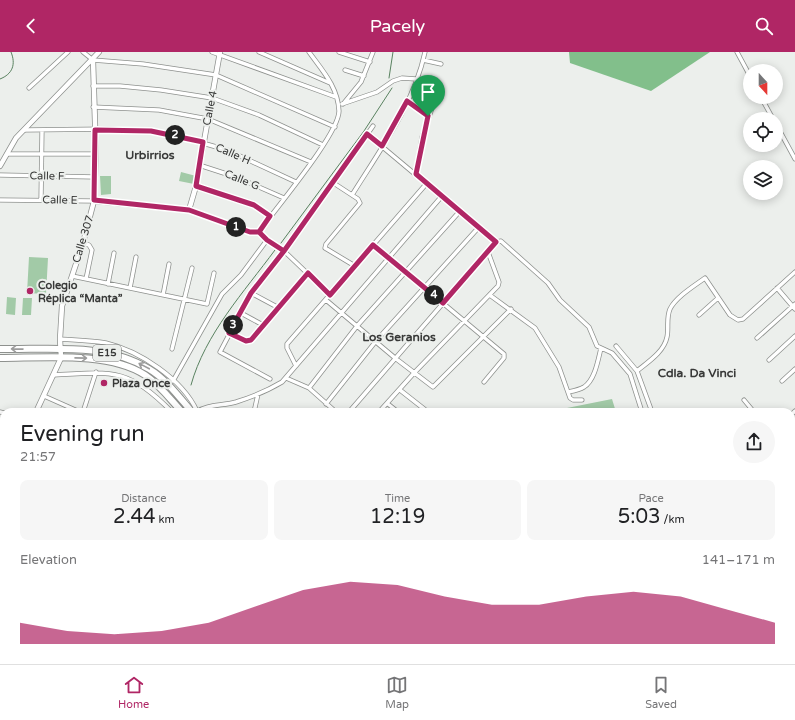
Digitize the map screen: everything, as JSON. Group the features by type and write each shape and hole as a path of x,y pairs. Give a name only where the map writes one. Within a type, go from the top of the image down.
{"highway":[{"name":"E15","path":"0,349 98,351 130,359 150,370 163,380 191,408"},
{"name":"E15","path":"0,358 93,358 126,366 144,374 163,390 172,408"}],"street":[{"path":"29,88 68,52"},
{"path":"83,52 92,60 143,64 216,75 334,127"},
{"path":"0,166 16,138 98,52"},
{"path":"212,52 220,53 336,97"},
{"path":"259,52 331,83"},
{"path":"309,52 331,83 340,105 339,114 334,127 323,145 259,232 267,240 284,251 330,295"},
{"path":"339,52 370,62"},
{"path":"340,105 361,82 374,52"},
{"path":"352,195 407,101 416,80 425,52"},
{"path":"737,52 744,64"},
{"name":"Calle 4","path":"189,210 196,186 220,53"},
{"name":"Calle 307","path":"38,408 61,358 60,339 62,306 83,243 94,200 96,154 92,60"},
{"path":"423,60 441,64"},
{"path":"345,70 364,76"},
{"path":"340,105 377,92 398,79 416,80 437,91 428,116 416,174"},
{"path":"93,86 120,86 161,90 212,98 259,115 323,145"},
{"path":"407,101 428,116"},
{"path":"93,107 159,110 208,120 311,162"},
{"path":"270,379 220,352 239,312 251,293 284,251 373,126"},
{"name":"Calle H","path":"24,130 151,131 203,142 227,150 296,182"},
{"path":"41,200 42,130"},
{"path":"367,134 496,242"},
{"path":"783,137 795,159"},
{"path":"7,154 96,154"},
{"name":"Calle G","path":"199,165 236,177 284,198"},
{"name":"Calle F","path":"0,175 95,177"},
{"path":"332,182 358,199 360,204 325,247 327,250 355,266"},
{"path":"296,366 287,348 287,344 427,183"},
{"path":"196,186 254,205 270,216"},
{"path":"202,408 234,402 258,394 269,390 286,378 442,196"},
{"name":"Calle E","path":"0,200 94,200 189,210 250,232 259,232"},
{"path":"309,388 357,326 460,211"},
{"path":"326,404 376,341 479,227"},
{"path":"173,381 222,294 241,275 267,240"},
{"path":"352,408 496,242 502,241 548,283 560,300 589,327 597,346 612,353 630,374 641,408"},
{"path":"83,243 89,245 92,250 86,279"},
{"path":"373,245 484,336 505,356 484,382"},
{"path":"384,408 414,373 491,296 498,286 499,282 488,252"},
{"path":"108,284 114,253"},
{"path":"130,288 136,257"},
{"path":"163,295 169,264"},
{"path":"172,349 192,268"},
{"path":"637,371 655,357 663,346 667,336 670,308 705,278 732,318 740,320 795,272"},
{"path":"72,276 207,304 214,273"},
{"path":"229,333 249,341 308,273"},
{"path":"756,338 794,306 777,288"},
{"path":"251,293 279,308"},
{"path":"491,296 528,322 541,336 562,374 571,399 582,400"},
{"path":"699,315 718,298"},
{"path":"326,300 395,358 433,387 511,309"},
{"path":"239,312 263,325"},
{"path":"769,360 795,336"},
{"path":"60,339 106,343 131,352 151,363 181,386 193,408"},
{"path":"616,346 637,371 651,408"},
{"path":"568,392 588,384 597,364 601,348"},
{"path":"782,381 795,369"},
{"path":"84,408 96,372"},
{"path":"54,375 96,372 121,375 136,381 156,395 171,408"},
{"path":"286,378 309,388 331,408"},
{"path":"400,390 423,408"},
{"path":"255,408 258,394"},
{"path":"44,396 71,408"},
{"path":"744,400 751,408"},
{"path":"388,404 393,408"}],"green space":[{"path":"569,52 710,52 651,91 570,63"},
{"path":"181,172 196,176 194,184 179,181"},
{"path":"100,176 111,176 111,194 101,195"},
{"path":"29,257 48,258 46,294 27,293"},
{"path":"7,297 16,298 15,315 6,314"},
{"path":"23,298 32,298 31,315 22,315"},
{"path":"612,399 615,408 567,408"}],"waterway":[{"path":"0,79 11,71 13,64 11,52"},
{"path":"389,78 393,52"},
{"path":"281,243 364,131 392,88"},
{"path":"191,385 197,366 216,331 238,298 275,250"}],"place":[{"name":"Colegio Réplica “Manta”","path":"30,291"},
{"name":"Plaza Once","path":"104,383"}],"district":[{"name":"Urbirrios","path":"150,155"},
{"name":"Los Geranios","path":"399,337"},
{"name":"Cdla. Da Vinci","path":"697,373"}],"route":[{"path":"428,116 407,101 382,146 367,134 284,251 267,240 259,232 250,232 189,210 94,200 96,154 95,130 107,129 151,131 171,134 203,142 196,186 254,205 270,216 259,232 267,240 284,251 251,293 239,312 229,333 246,341 251,340 308,273 330,295 373,245 443,303 496,242 416,174 422,137 428,116"}]}
